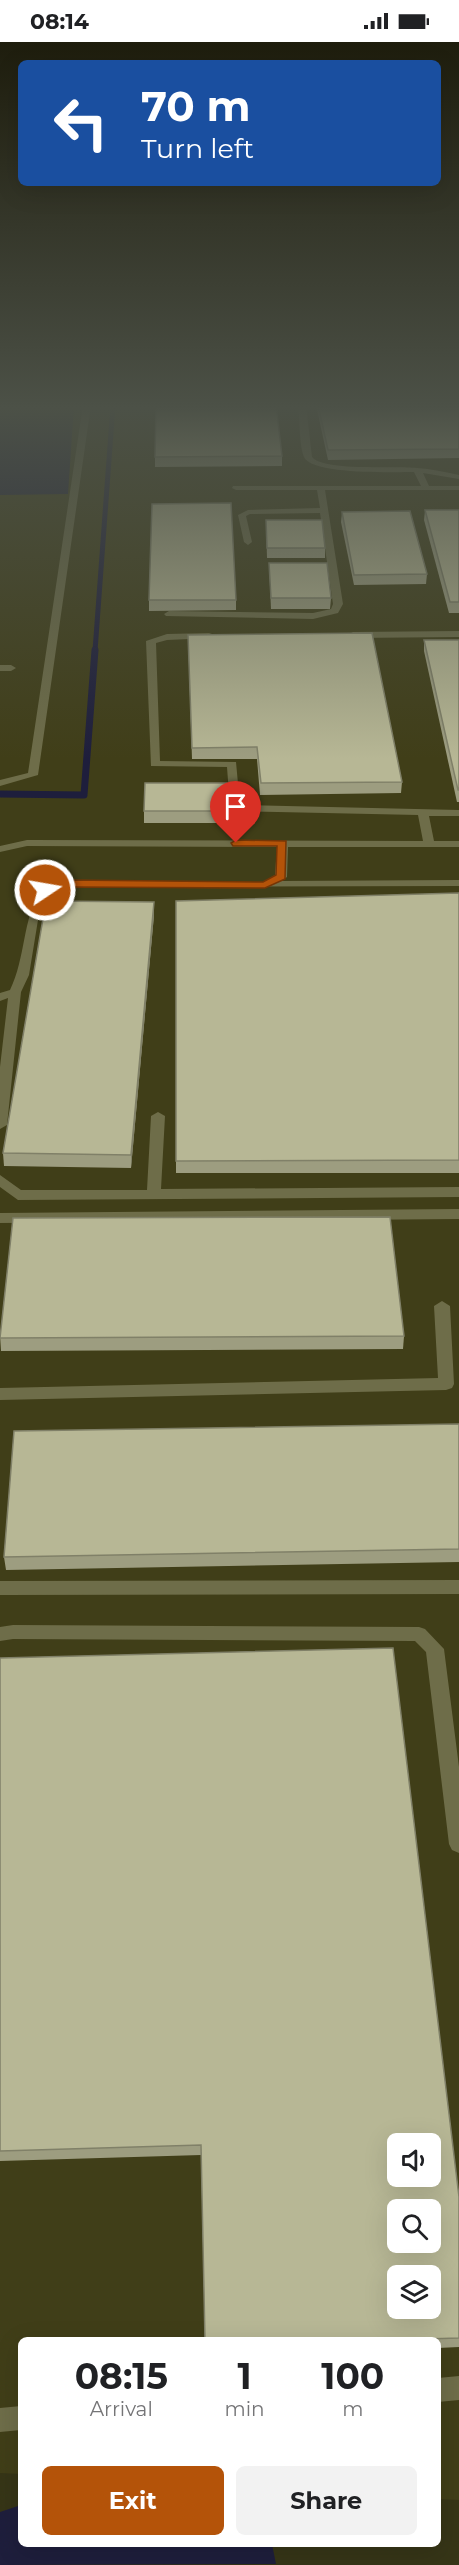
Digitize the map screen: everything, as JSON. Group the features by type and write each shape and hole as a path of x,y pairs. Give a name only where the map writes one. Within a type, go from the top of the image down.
{"street":[{"path":"0,783 33,775 70,523"},
{"path":"244,523 248,542"},
{"path":"169,614 313,616 335,611 338,604 325,523"},
{"path":"337,635 459,633"},
{"path":"220,636 167,637 151,641 155,764 232,764 235,808 459,813"},
{"path":"0,668 11,668"},
{"path":"423,813 429,844"},
{"path":"0,849 27,843 459,844"},
{"path":"265,885 281,877 283,843"},
{"path":"0,1125 15,992 23,975 32,920 45,890 69,884 459,883"},
{"path":"0,997 15,992"},
{"path":"154,1194 158,1116"},
{"path":"0,1180 18,1195 459,1192"},
{"path":"0,1218 459,1214"},
{"path":"0,1394 446,1384 442,1306"},
{"path":"0,1588 459,1587"},
{"path":"0,1634 13,1632 419,1634 435,1649 459,1844"},
{"path":"441,2390 459,2388"},
{"path":"0,2420 18,2418"}],"shaded area":[{"path":"0,523 459,523 459,2500 441,2499 441,2337 18,2337 18,2474 0,2473"},
{"path":"18,2506 18,2547 273,2547 276,2564 0,2565 0,2512"}],"building":[{"path":"151,523 232,523 236,600 149,600"},
{"path":"266,523 322,523 325,548 267,548"},
{"path":"344,523 413,523 427,574 354,575"},
{"path":"428,523 459,523 459,602 450,602"},
{"path":"269,563 327,563 331,598 271,598"},
{"path":"372,633 402,782 261,783 257,747 192,748 188,635"},
{"path":"424,640 459,640 459,790 458,790"},
{"path":"145,783 227,783 227,811 144,811"},
{"path":"459,893 459,1160 176,1161 176,901"},
{"path":"46,901 154,902 131,1155 3,1153"},
{"path":"390,1217 404,1336 0,1338 13,1218"},
{"path":"459,1424 459,1549 4,1557 14,1431"},
{"path":"393,1648 459,2197 459,2338 205,2337 201,2145 0,2151 0,1658"}],"waterway":[{"path":"95,651 104,523"},
{"path":"0,794 84,795 95,650"}],"route":[{"path":"45,890 69,884 265,885 281,877 283,843 236,843"}]}
